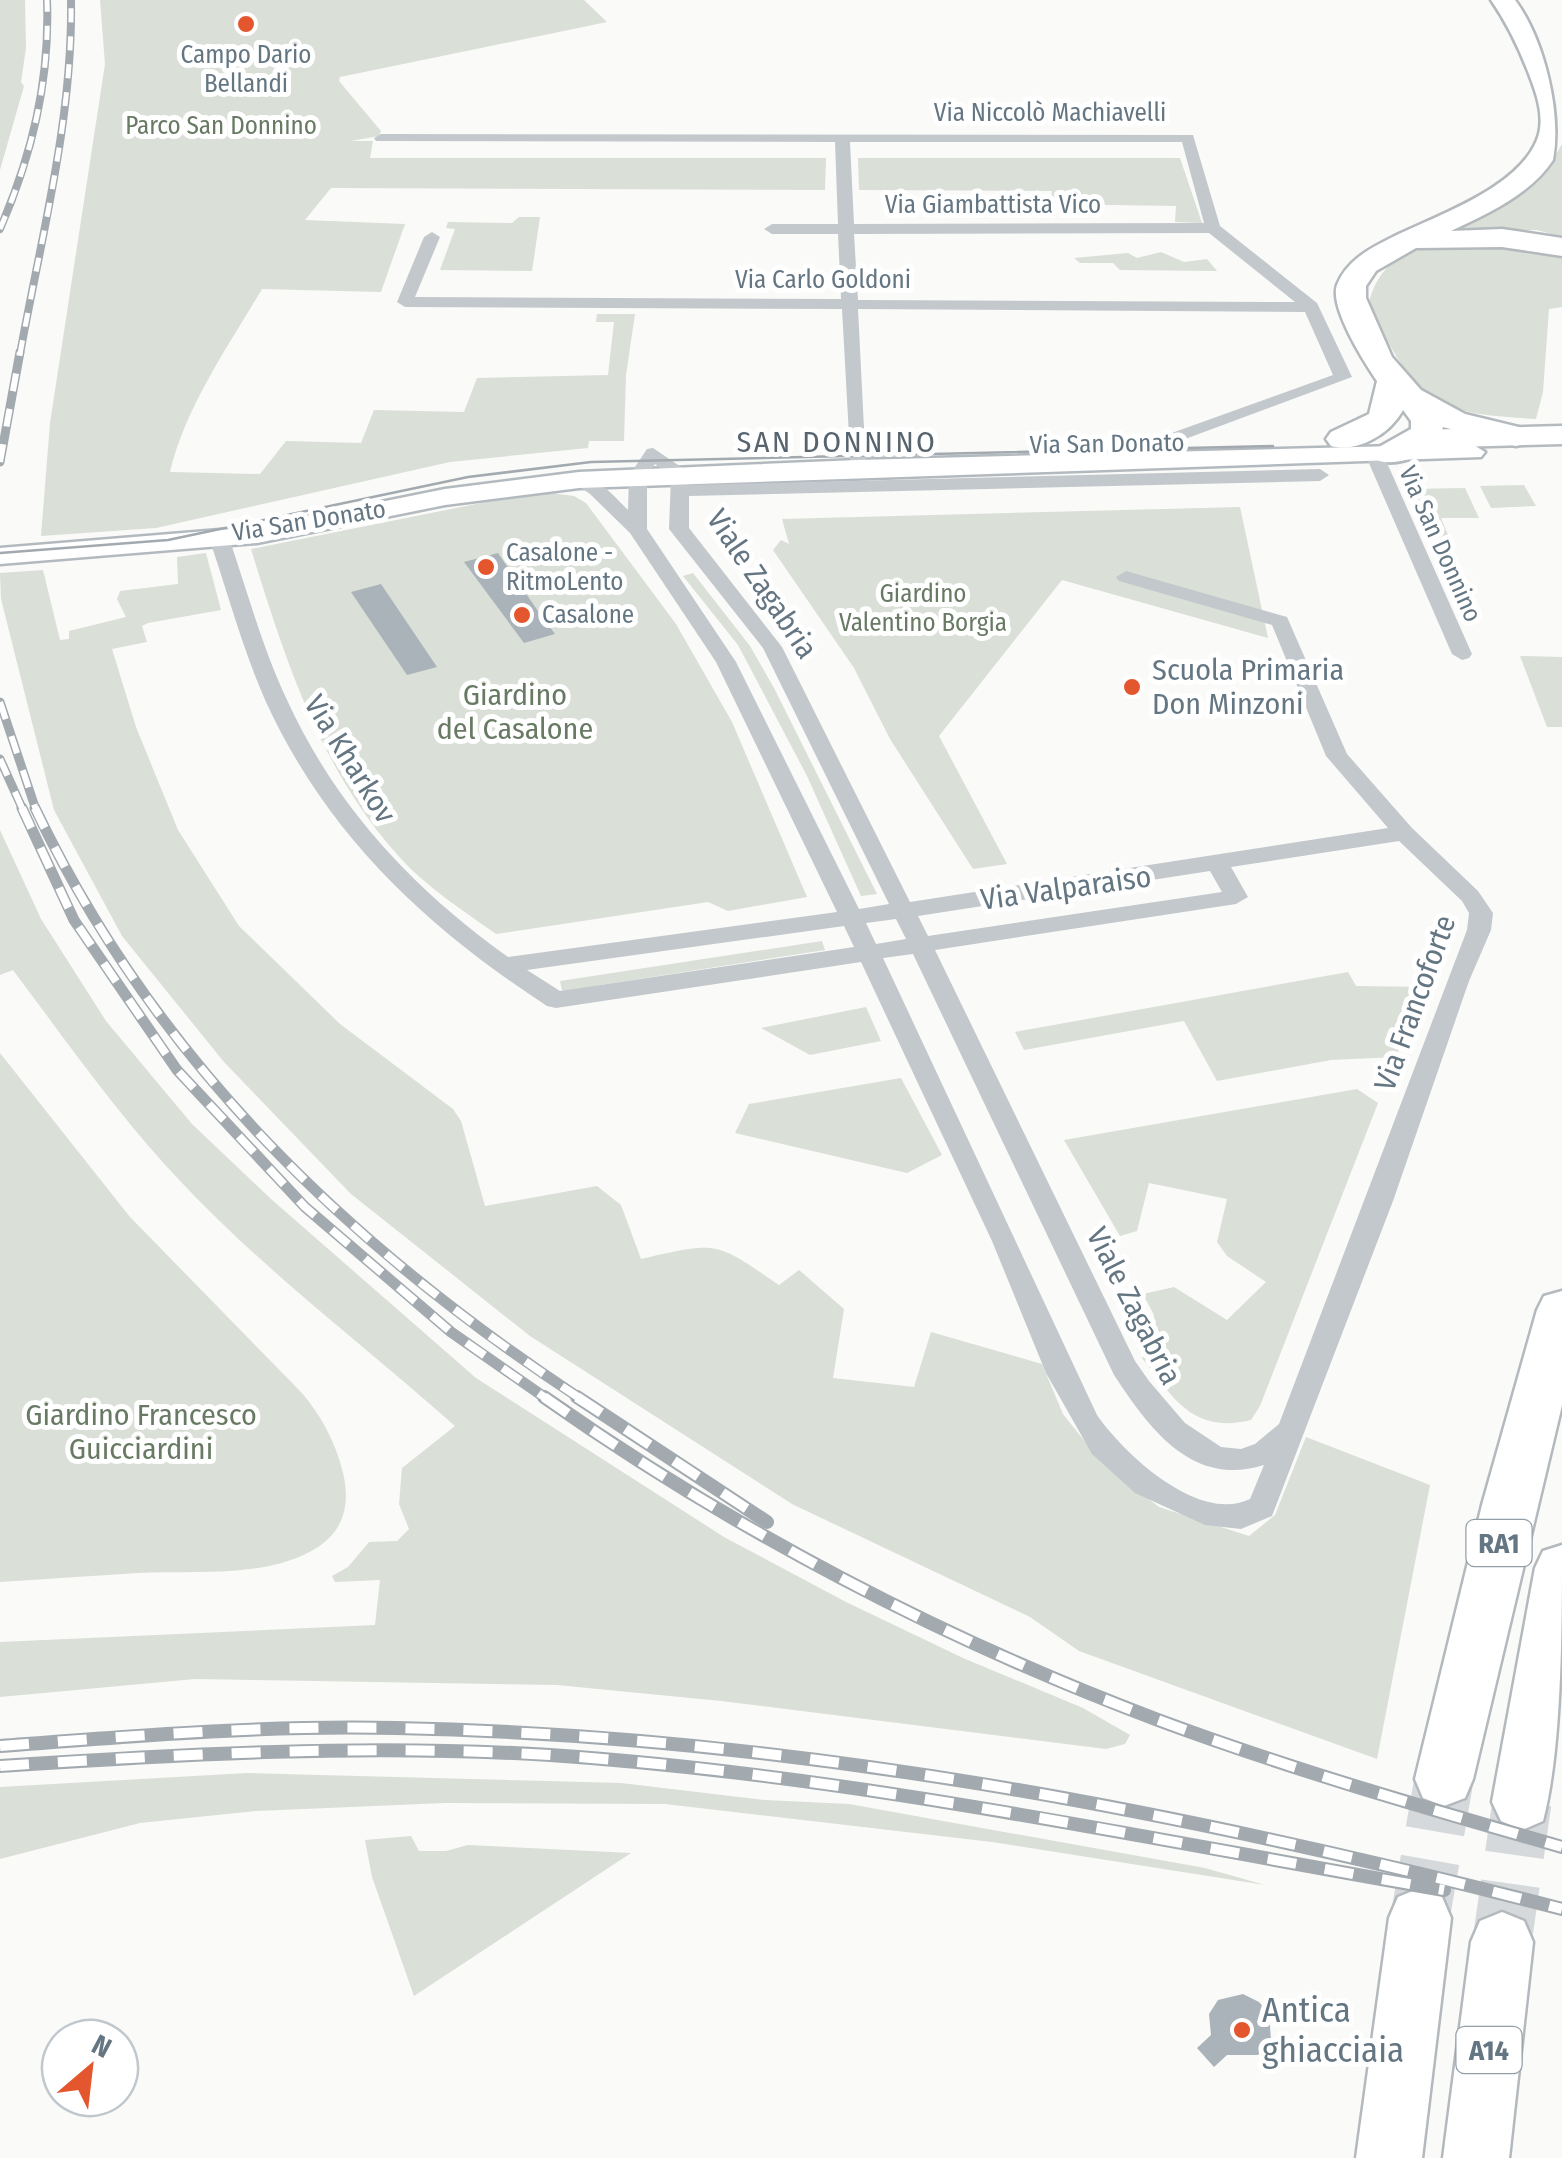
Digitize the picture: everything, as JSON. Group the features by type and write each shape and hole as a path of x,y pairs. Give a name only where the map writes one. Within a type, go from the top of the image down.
{"highway":[{"path":"1509,5 1562,83"},
{"path":"1472,452 1402,428 1400,397 1350,298 1352,286 1365,265 1508,188 1547,147 1553,128 1551,100 1509,5"},
{"path":"1397,246 1481,237 1562,247"},
{"path":"1400,397 1452,423 1516,436"},
{"path":"1342,439 1376,424 1400,397"},
{"path":"1382,454 1422,438"},
{"name":"RA1","path":"1444,1778 1508,1505 1562,1310"},
{"path":"1522,1802 1562,1568"},
{"path":"1364,2158 1418,1932 1389,2158"},
{"name":"A14","path":"1476,2158 1502,1942"}],"main road":[{"name":"Via San Donato","path":"0,556 257,534 445,497 579,480 638,476 680,483 856,458 1161,443 1562,434"},
{"name":"Via San Donato","path":"218,535 333,497 424,478 535,461 653,453 856,458 1562,450"}],"street":[{"name":"Via Niccolò Machiavelli","path":"381,138 1188,138 1213,228"},
{"path":"842,138 856,458"},
{"path":"1161,443 1343,377 1312,308 1213,228"},
{"name":"Via Giambattista Vico","path":"772,229 1213,228"},
{"name":"Via Carlo Goldoni","path":"432,237 405,302 1312,308"},
{"path":"637,530 638,476 653,453 680,483"},
{"name":"Via San Donnino","path":"1382,454 1462,654"},
{"name":"Via San Donato","path":"680,483 1320,475"},
{"path":"579,480 597,490 637,530 726,662 1018,1268 1066,1381 1100,1444 1132,1474 1167,1497 1199,1510 1238,1517 1262,1508 1289,1434"},
{"name":"Viale Zagabria","path":"680,483 679,528 772,647 1124,1367 1150,1408 1180,1439 1224,1461 1251,1462 1272,1452 1289,1434"},
{"name":"Via Kharkov","path":"218,535 276,700 342,818 382,866 501,966 556,1000 867,952"},
{"name":"Via Francoforte","path":"1126,577 1280,621 1336,756 1404,833 1470,896 1481,913 1479,930 1289,1434"},
{"name":"Via Valparaiso","path":"851,917 1404,833"},
{"name":"Via Valparaiso","path":"867,952 1236,897 1217,863"},
{"path":"501,966 851,917"}],"green space":[{"path":"0,0 25,0 26,48 21,82 24,86 0,170"},
{"name":"Parco San Donnino","path":"100,0 584,0 607,22 340,77 339,81 381,131 379,136 351,141 373,141 370,158 826,158 825,190 331,188 305,220 405,224 381,292 262,289 197,400 170,472 260,474 286,441 361,443 374,410 464,412 477,378 608,375 614,322 596,322 597,314 635,314 626,375 624,441 589,441 588,448 450,462 156,528 41,536 50,423 105,64"},
{"path":"1562,144 1562,237 1537,230 1445,231 1526,186"},
{"path":"858,158 1180,158 1202,223 1175,222 1176,206 1051,204 1052,191 859,190"},
{"path":"519,217 540,217 532,271 440,270 455,229 446,228 448,222 512,223"},
{"path":"1500,241 1562,252 1562,307 1549,309 1543,392 1536,419 1469,412 1430,396 1401,364 1368,307 1375,285 1401,257 1437,245"},
{"path":"1161,252 1184,262 1207,259 1217,271 1120,270 1113,263 1080,263 1074,258 1128,253 1137,258"},
{"path":"1524,485 1536,506 1491,508 1480,486"},
{"path":"1465,488 1479,518 1441,518 1453,547 1437,547 1411,489"},
{"name":"Giardino del Casalone","path":"551,493 574,496 586,503 676,624 732,722 807,897 728,911 708,902 496,934 406,864 368,819 345,783 291,669 251,549 481,503"},
{"name":"Giardino Valentino Borgia","path":"1240,507 1268,638 1062,580 939,736 1007,864 973,869 890,739 854,668 773,550 781,540 789,544 782,519"},
{"path":"206,553 221,610 148,623 142,626 147,642 112,649 136,727 178,830 239,926 340,1024 453,1109 461,1121 485,1206 597,1186 621,1205 641,1259 714,1249 779,1285 799,1270 844,1309 833,1378 914,1387 931,1332 1042,1364 1063,1414 1102,1463 1159,1507 1249,1536 1275,1515 1306,1437 1430,1485 1377,1759 1079,1651 1030,1617 792,1504 530,1336 351,1194 224,1062 122,936 54,810 1,599 0,573 43,570 60,640 69,639 69,631 126,617 117,599 120,591 178,584 177,557"},
{"path":"693,573 750,646 877,894 861,896 807,776 738,645 683,576"},
{"path":"1520,656 1562,657 1562,727 1547,727"},
{"path":"0,830 41,919 106,1021 192,1124 271,1199 476,1378 724,1537 963,1658 1083,1708 1130,1735 1125,1744 1106,1749 721,1701 557,1685 195,1679 0,1697 0,1642 375,1625 380,1580 335,1582 332,1576 348,1567 369,1542 397,1541 409,1529 399,1504 402,1468 455,1426 215,1217 137,1133 13,970 0,975"},
{"path":"822,941 825,950 562,991 560,981"},
{"path":"1348,972 1356,986 1425,987 1396,1057 1331,1060 1217,1081 1184,1021 1024,1050 1015,1032"},
{"path":"866,1007 881,1041 810,1055 761,1028"},
{"name":"Giardino Francesco Guicciardini","path":"0,1053 130,1217 315,1410 336,1451 346,1495 340,1524 318,1547 277,1564 254,1568 0,1582"},
{"path":"901,1078 942,1155 907,1173 735,1133 749,1104"},
{"path":"1357,1089 1378,1103 1260,1406 1251,1420 1231,1423 1199,1417 1175,1399 1142,1358 1154,1343 1154,1315 1143,1294 1174,1287 1227,1320 1266,1282 1227,1256 1217,1242 1227,1199 1149,1183 1137,1231 1120,1236 1064,1140"},
{"path":"247,1773 621,1783 765,1800 849,1804 1205,1868 1265,1885 992,1842 665,1804 445,1803 256,1811 140,1823 0,1859 0,1787"},
{"path":"411,1836 419,1851 446,1851 468,1845 631,1853 414,1996 372,1877 365,1840"}],"building":[{"path":"498,553 555,634 524,643 464,562"},
{"path":"381,584 437,667 407,675 351,592"},
{"name":"Antica ghiacciaia","path":"1243,1994 1269,2013 1271,2040 1258,2055 1227,2055 1214,2067 1197,2048 1211,2035 1209,2014 1218,2000"}],"tunnel":[{"path":"1420,1918 1444,1779"},
{"path":"1502,1942 1522,1802"}],"tram line":[{"path":"0,553 168,540 468,477 591,462 1273,446"}],"railway":[{"path":"0,229 37,117 45,60 47,0"},
{"path":"20,354 61,134 71,0"},
{"path":"0,462 20,352"},
{"path":"0,702 36,810"},
{"path":"0,759 23,810"},
{"path":"22,808 74,920 177,1070 305,1207 451,1332 547,1399"},
{"path":"36,810 83,900 138,986 199,1066 266,1141 415,1278 581,1399"},
{"path":"577,1397 767,1522"},
{"path":"547,1399 764,1536 840,1578 997,1654 1158,1720 1258,1755 1562,1847"},
{"path":"0,1746 297,1728 545,1734 692,1746 984,1784 1129,1810 1274,1840 1562,1909"},
{"path":"0,1766 344,1750 550,1755 663,1764 887,1793 1444,1890"}],"place":[{"name":"Campo Dario Bellandi","path":"246,24"},
{"name":"Casalone - RitmoLento","path":"486,567"},
{"name":"Casalone","path":"522,615"},
{"name":"Scuola Primaria Don Minzoni","path":"1132,687"},
{"name":"Antica ghiacciaia","path":"1242,2030"}],"district":[{"name":"SAN DONNINO","path":"837,442"}]}
